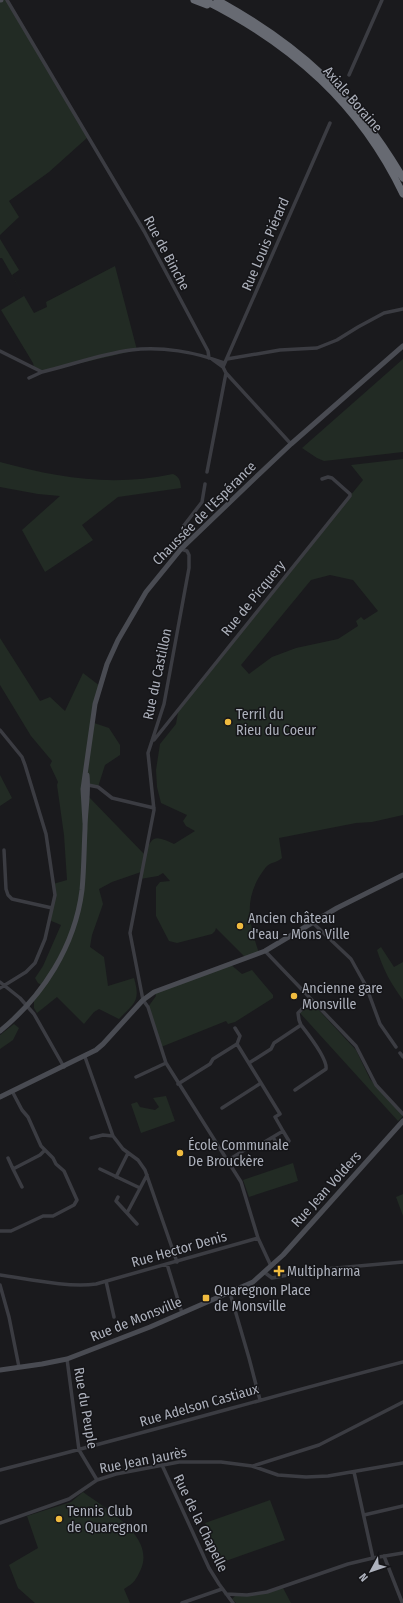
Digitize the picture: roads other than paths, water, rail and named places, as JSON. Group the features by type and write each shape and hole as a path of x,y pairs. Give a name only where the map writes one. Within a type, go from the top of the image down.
{"highway":[{"path":"194,0 227,12"},
{"name":"Axiale Boraine","path":"204,0 227,12 272,40 312,71 326,84 374,142 403,194"},
{"name":"Axiale Boraine","path":"217,0 245,15 280,38 333,84 377,136 403,178"},
{"path":"226,0 245,15"}],"street":[{"name":"Rue de Binche","path":"7,0 144,231 208,351 210,358"},
{"path":"349,75 382,0"},
{"name":"Rue Louis Piérard","path":"224,365 330,123"},
{"path":"227,359 275,351 316,348 337,340 384,313 403,309"},
{"name":"Chaussée de l'Espérance","path":"86,767 89,733 94,704 112,653 123,630 146,592 186,544 291,444 403,346"},
{"path":"29,378 42,372 132,350 175,351 210,358 224,365 226,374 207,472"},
{"path":"0,351 42,372"},
{"path":"226,374 291,444"},
{"name":"Rue de Picquery","path":"152,743 162,728 350,496 350,494 332,478 328,477 322,479"},
{"path":"186,544 182,528 202,502 205,484"},
{"name":"Rue du Castillon","path":"181,549 187,551 189,555 189,568 164,704 148,753 154,808 130,933 143,1000 148,1007 166,1063 241,1182 258,1238 271,1266"},
{"path":"0,730 22,757 46,834 55,895 45,939 35,963 26,972 2,987"},
{"path":"0,1031 27,1006 56,966 71,934 78,911 82,890 85,823 88,796 86,767"},
{"path":"85,823 82,789 86,767"},
{"path":"88,785 98,787 112,798 154,808"},
{"path":"4,850 6,889 10,897 12,899 52,908"},
{"path":"0,1097 12,1090 85,1057 103,1044 143,1000 154,992 265,951 312,922 403,875"},
{"path":"312,922 351,959 366,986 380,1024 396,1046"},
{"path":"265,951 356,1046 376,1086 403,1114"},
{"path":"0,982 2,987 20,998 34,1014 64,1067"},
{"path":"295,1090 326,1069 327,1066 321,1054 298,1020 298,1013 311,1000"},
{"path":"249,1063 271,1049 274,1043 301,1025"},
{"path":"178,1084 210,1064 213,1059 237,1044 240,1036 235,1028"},
{"path":"237,1044 280,1114 275,1117 289,1141 279,1148 273,1137"},
{"path":"400,1053 403,1057"},
{"path":"85,1057 113,1136 128,1153 142,1164 147,1175 177,1262"},
{"path":"136,1077 166,1063"},
{"path":"222,1108 262,1083"},
{"path":"0,1231 12,1231 43,1216 52,1216 74,1205 77,1200 64,1171 41,1146 28,1117 22,1110 12,1090"},
{"name":"Rue Jean Volders","path":"271,1266 403,1121"},
{"path":"227,1161 246,1149 253,1149 283,1131"},
{"path":"91,1138 103,1134 113,1136"},
{"path":"13,1169 40,1155 45,1150"},
{"path":"116,1177 128,1153"},
{"path":"8,1158 22,1187"},
{"path":"100,1169 140,1188"},
{"path":"127,1213 147,1175"},
{"path":"118,1197 116,1201 136,1224"},
{"name":"Rue Hector Denis","path":"0,1275 47,1282 85,1285 96,1284 258,1238"},
{"path":"264,1272 272,1278 314,1270 403,1262"},
{"path":"167,1264 182,1313"},
{"name":"Rue de Monsville","path":"0,1370 67,1359 230,1293 252,1282 271,1266"},
{"path":"106,1281 114,1317"},
{"path":"0,1285 9,1317 19,1367"},
{"path":"230,1293 260,1400"},
{"name":"Rue du Peuple","path":"67,1359 79,1450 97,1480"},
{"name":"Rue Adelson Castiaux","path":"0,1470 403,1362"},
{"path":"252,1466 319,1445 403,1402"},
{"name":"Rue Jean Jaurès","path":"0,1523 69,1499 97,1480 116,1474 162,1465 202,1461 252,1466"},
{"path":"252,1466 278,1475 317,1477 403,1463"},
{"name":"Rue de la Chapelle","path":"162,1465 202,1554 222,1589 233,1603"},
{"path":"354,1472 374,1558"},
{"path":"364,1515 403,1506"},
{"path":"226,1594 246,1595 267,1592 348,1564 403,1553"},
{"path":"384,1556 402,1602"},
{"path":"182,1603 222,1589"}],"place":[{"name":"Terril du Rieu du Coeur","path":"228,722"},
{"name":"Ancien château d'eau - Mons Ville","path":"240,926"},
{"name":"Ancienne gare Monsville","path":"294,996"},
{"name":"École Communale De Brouckère","path":"180,1153"},
{"name":"Multipharma","path":"279,1271"},
{"name":"Quaregnon Place de Monsville","path":"206,1298"},
{"name":"Tennis Club de Quaregnon","path":"59,1519"}]}
